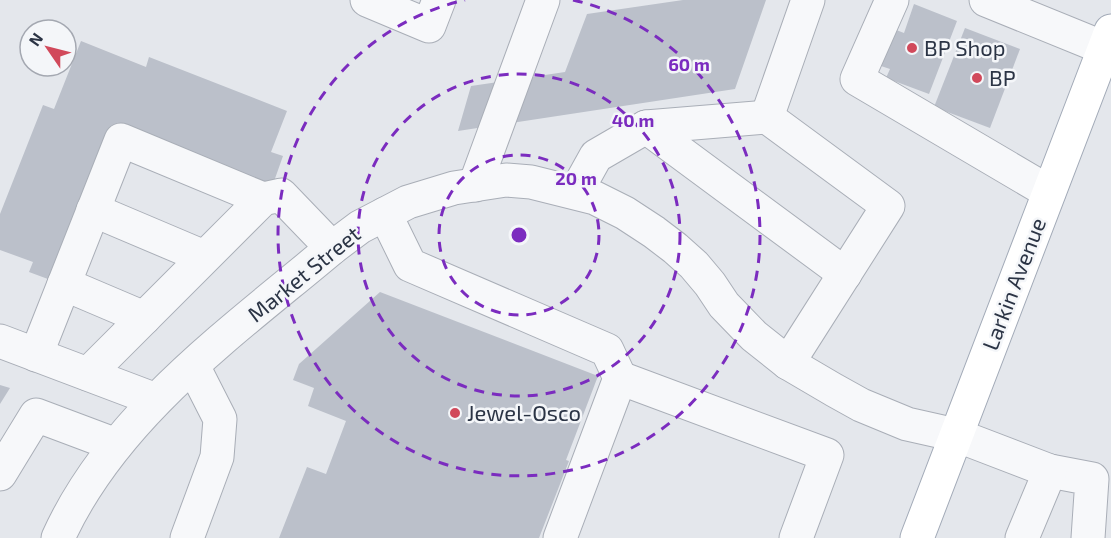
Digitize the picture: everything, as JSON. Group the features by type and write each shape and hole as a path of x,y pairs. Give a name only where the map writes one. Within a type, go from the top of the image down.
{"main road":[{"name":"Larkin Avenue","path":"917,538 1108,40"}],"street":[{"path":"368,0 429,26 439,0"},
{"path":"475,185 543,0"},
{"path":"768,117 808,0"},
{"path":"892,0 857,80 1049,192"},
{"path":"989,0 1108,40"},
{"path":"576,192 596,156 646,127 768,117 888,206 788,363"},
{"path":"646,127 845,274"},
{"path":"36,355 121,140 263,198 281,195 332,248"},
{"name":"Market Street","path":"58,538 93,474 156,400 332,248 360,227 408,202 454,188 506,180 576,192 625,213 668,243 694,265 739,321 788,363 861,405 907,424 956,435 1050,471 1092,479 1088,538"},
{"path":"88,374 263,198"},
{"path":"93,210 204,257"},
{"path":"385,214 410,265 607,350 620,378 827,455 796,538"},
{"path":"64,284 144,318"},
{"path":"0,341 156,400"},
{"path":"187,538 217,457 220,419 193,366"},
{"path":"560,538 620,378"},
{"path":"0,474 36,415 116,445"},
{"path":"1022,538 1050,471"}],"building":[{"path":"683,0 766,0 735,89 458,131 471,86 565,72 587,14"},
{"name":"BP Shop","path":"914,4 957,21 929,94 886,78 890,69 872,63 886,26 904,33"},
{"name":"BP","path":"965,28 1020,49 990,128 934,107"},
{"path":"81,41 146,67 149,57 287,111 271,152 283,156 272,187 116,127 56,282 29,272 33,262 0,250 0,214 43,105 54,109 66,78 78,78 78,49"},
{"name":"Jewel-Osco","path":"380,292 598,376 566,460 569,461 539,538 279,538 307,467 326,474 346,421 308,406 314,388 293,380 299,364"},
{"path":"0,385 10,388 0,404"}],"place":[{"name":"BP Shop","path":"912,48"},
{"name":"BP","path":"977,78"},
{"name":"Jewel-Osco","path":"455,413"}]}
